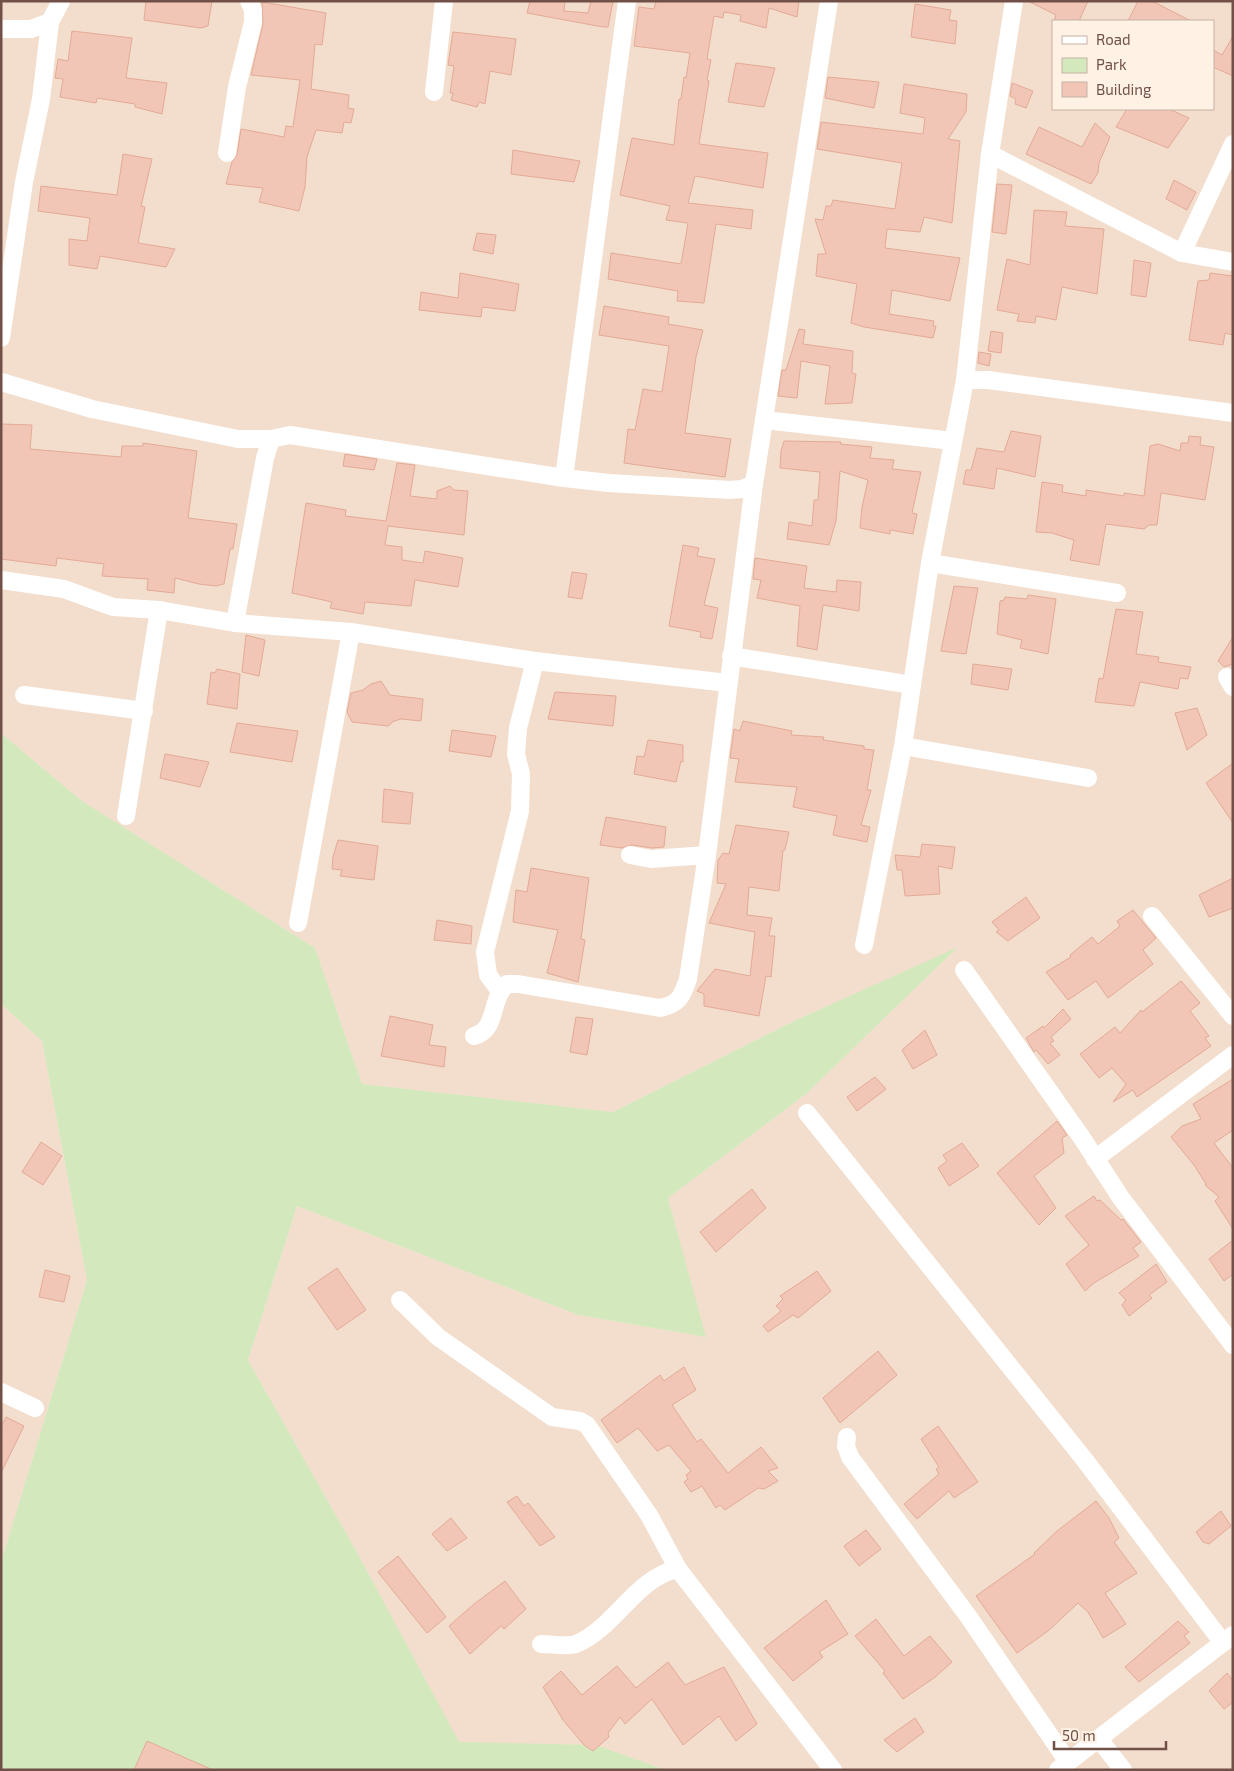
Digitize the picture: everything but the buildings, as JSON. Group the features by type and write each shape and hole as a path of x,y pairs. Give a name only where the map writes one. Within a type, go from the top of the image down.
{"street":[{"path":"1,338 24,182 41,99 50,22 61,1"},
{"path":"228,153 237,86 253,22 253,10 249,1"},
{"path":"434,92 444,1"},
{"path":"564,478 627,1"},
{"path":"474,1036 483,1034 489,1028 500,991 507,984 518,984 660,1008 673,1005 683,994 688,979 707,855 754,484 829,1"},
{"path":"864,945 903,746 930,563 965,380 990,154 1014,1"},
{"path":"1,29 31,29 50,22"},
{"path":"1182,252 1233,144"},
{"path":"990,154 1182,252 1233,262"},
{"path":"965,380 988,380 1233,413"},
{"path":"1,382 92,409 238,438 271,440 290,435 564,478 609,483 730,490 742,489 754,484"},
{"path":"764,420 953,441"},
{"path":"235,624 265,458 271,440"},
{"path":"930,563 1117,593"},
{"path":"1,580 64,588 113,607 159,610 235,624 351,632 535,661 728,683"},
{"path":"126,816 159,610"},
{"path":"298,923 351,632"},
{"path":"732,656 912,685"},
{"path":"500,991 488,975 485,952 520,811 521,774 516,754 535,661"},
{"path":"24,695 144,711"},
{"path":"903,746 1088,778"},
{"path":"630,855 650,859 707,855"},
{"path":"1152,916 1233,1016"},
{"path":"964,970 1121,1198 1233,1345"},
{"path":"1095,1158 1233,1055"},
{"path":"808,1113 1228,1639 1063,1766 918,1546 850,1458 846,1446 848,1437"},
{"path":"400,1300 438,1337 552,1417 580,1421 586,1425 649,1515 678,1568 833,1770"},
{"path":"1,1392 35,1408"},
{"path":"541,1644 575,1644 607,1623 655,1578 665,1571 678,1568"},
{"path":"1099,1739 1123,1770"}],"shaded area":[{"path":"1,1 1233,1 1233,1770 666,1770 596,1745 459,1743 359,1556 248,1360 297,1206 578,1315 705,1337 668,1198 806,1094 957,948 794,1021 613,1112 362,1084 315,948 82,801 1,733"},
{"path":"1,1004 42,1041 87,1280 1,1562"}],"green space":[{"path":"1,733 82,801 315,948 362,1084 613,1112 794,1021 958,947 806,1094 668,1198 706,1337 578,1315 297,1206 248,1360 359,1556 459,1742 596,1745 666,1770 1,1770 1,1562 87,1280 42,1041 1,1004"}]}
